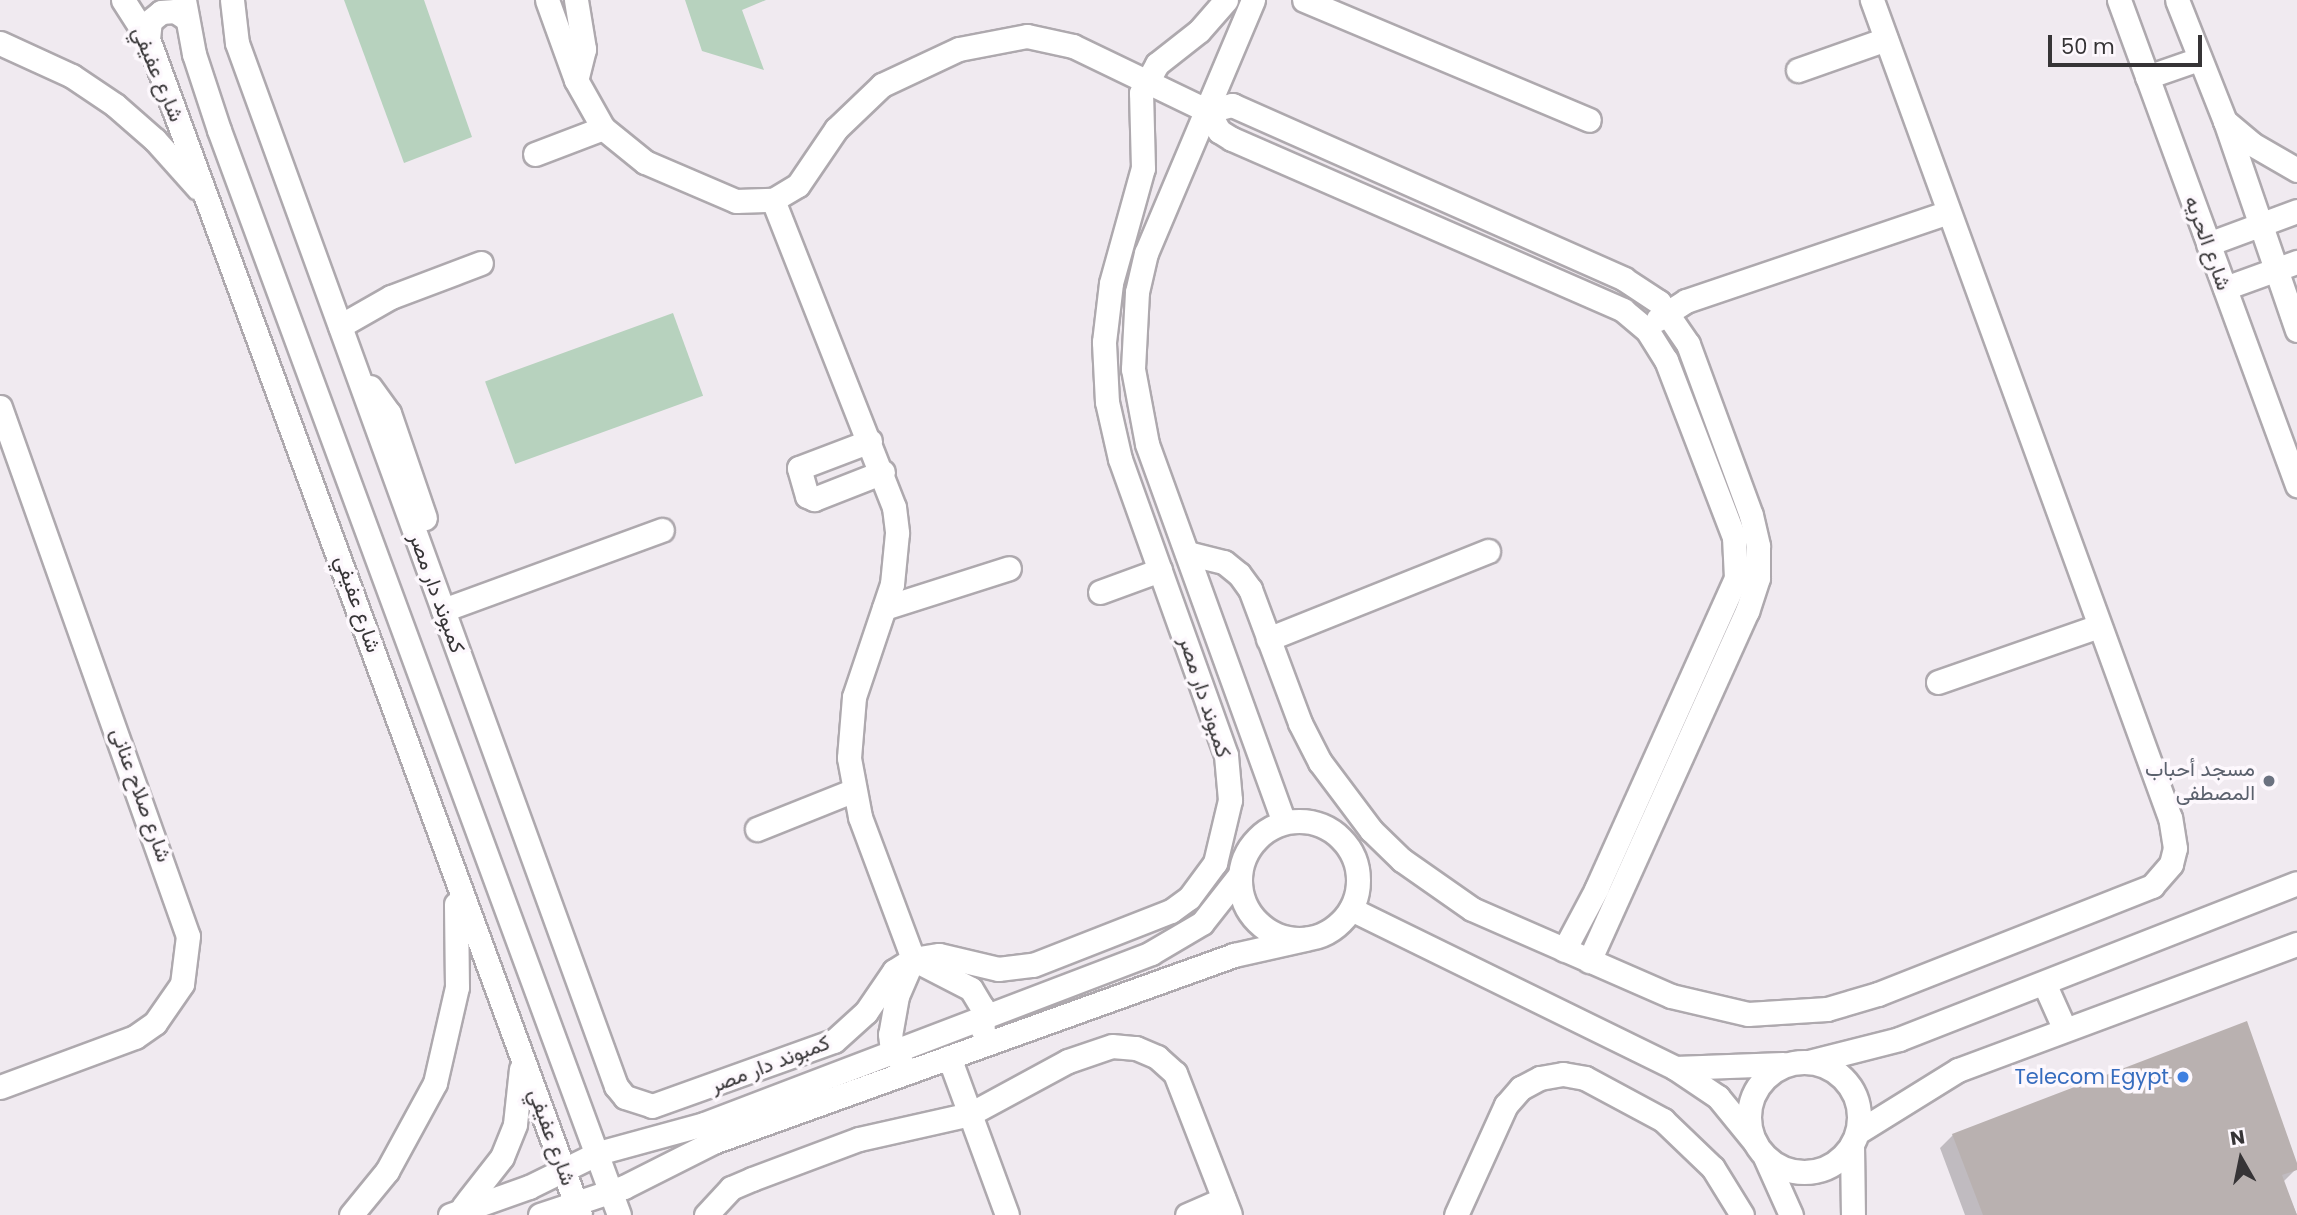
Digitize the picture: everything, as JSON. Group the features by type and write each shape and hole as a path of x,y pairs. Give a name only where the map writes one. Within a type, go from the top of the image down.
{"street":[{"name":"شارع عفيفي","path":"122,0 148,39 341,556 454,877 578,1209"},
{"name":"كمبوند دار مصر","path":"232,0 244,62 616,1086 625,1097 653,1107 834,1041 866,1012 894,971 913,959 939,955 998,969 1033,965 1152,921 1180,905 1203,882 1223,843 1229,777 1216,721 1114,440 1105,372 1111,283 1143,167 1138,117 1145,82 1157,64 1199,31 1226,0"},
{"path":"547,0 576,80 603,128 645,162 736,201 773,200 808,175 857,105 910,70 959,49 1004,37 1050,39 1208,111 1219,131 1232,139 1592,295 1623,310 1647,330 1665,360 1729,524 1736,551 1736,578 1597,888 1564,950"},
{"path":"576,0 584,49 576,80"},
{"path":"1253,0 1146,253 1133,330 1138,407 1147,444 1284,822"},
{"path":"1304,0 1589,120"},
{"path":"1187,553 1224,562 1239,574 1320,762 1371,830 1402,860 1472,909 1589,961 1696,1004 1748,1014 1801,1014 1878,995 2152,886 2171,863 2174,832 1947,213 1872,0"},
{"name":"شارع الحريه","path":"2119,0 2225,288 2289,440 2297,485"},
{"path":"2198,0 2181,9 2225,121 2297,330"},
{"name":"شارع عفيفي","path":"185,9 219,130 620,1215"},
{"path":"148,39 150,22 161,12 185,9"},
{"path":"1798,70 1886,39"},
{"path":"0,44 72,76 115,105 155,140 208,200"},
{"path":"2147,77 2199,58"},
{"path":"1208,111 1232,105 1624,279 1667,311 1688,344 1751,515 1758,546 1758,578 1747,611 1589,961"},
{"path":"2225,121 2252,145 2297,170"},
{"path":"535,154 603,128"},
{"path":"773,200 883,472 897,533 892,584 853,696 849,727 852,791 913,959 971,989 984,1016 979,1047"},
{"path":"2208,243 2297,211"},
{"path":"1647,330 1667,311 1947,213"},
{"path":"2225,288 2297,262"},
{"path":"340,326 391,297 481,263"},
{"name":"شارع صلاح عنانى","path":"0,407 188,936 182,984 155,1023 135,1037 0,1087"},
{"path":"870,441 799,468 807,496 814,499 883,472"},
{"path":"443,610 662,530"},
{"path":"341,556 372,544"},
{"path":"1268,639 1488,551"},
{"path":"884,608 1009,568"},
{"path":"1100,592 1160,570"},
{"path":"1938,682 2099,626"},
{"path":"757,830 852,791"},
{"path":"454,1213 564,1171 598,1153 704,1124 1178,940 1202,923 1239,876 1253,842 1284,822 1318,824 1346,844 1358,876 1351,909 1323,934 1234,956 949,1057 713,1142 578,1209 540,1215"},
{"path":"1239,876 1241,897 1250,915 1284,938 1305,939"},
{"path":"351,1215 387,1171 414,1129 449,1036 459,937 454,877"},
{"path":"1791,1215 1748,1122 1750,1103 1758,1085 1799,1063 1899,1039 2297,883"},
{"path":"1351,909 1675,1068 1718,1097 1760,1149 1801,1172 1821,1170 1839,1161 1855,1139 1958,1070 2297,944"},
{"path":"908,1072 892,1050 897,996 913,959"},
{"path":"2044,983 2065,1030"},
{"path":"706,1215 731,1188 836,1147 970,1114 1079,1057 1112,1046 1136,1048 1157,1057 1175,1073 1227,1207 1187,1215"},
{"path":"454,1213 483,1186 515,1124 521,1055"},
{"path":"949,1057 1007,1215"},
{"path":"1675,1068 1799,1063 1828,1066 1855,1094 1853,1215"},
{"path":"1456,1215 1506,1105 1530,1083 1563,1074 1585,1078 1663,1120 1713,1168 1742,1215"}],"green space":[{"path":"344,0 424,0 472,137 404,163"},
{"path":"685,0 766,0 742,10 764,70 702,51"},
{"path":"673,313 703,396 515,464 485,381"}],"building":[{"name":"Telecom Egypt","path":"2247,1021 2297,1163 2297,1170 2282,1175 2297,1215 1983,1215 1952,1134"}],"place":[{"name":"مسجد أحباب المصطفى","path":"2269,781"},
{"name":"Telecom Egypt","path":"2183,1077"}]}
